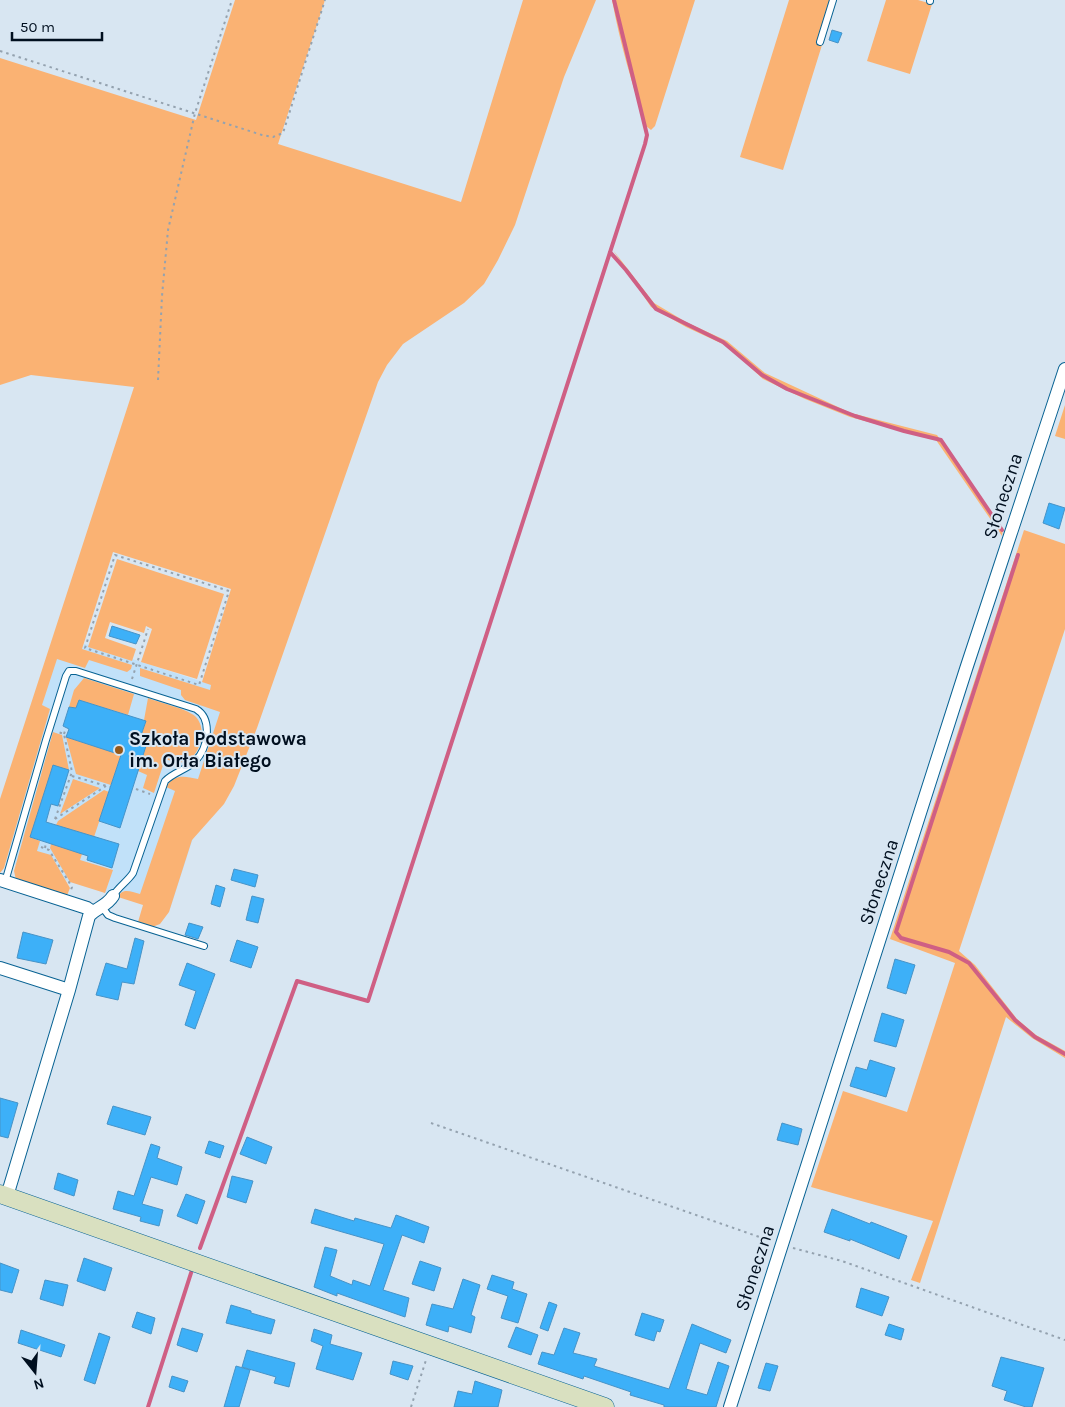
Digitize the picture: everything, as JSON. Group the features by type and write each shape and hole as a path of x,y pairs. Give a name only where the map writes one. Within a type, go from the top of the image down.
{"main road":[{"path":"4,1195 605,1407"}],"street":[{"name":"Słoneczna","path":"730,1407 963,678 1065,369"},
{"path":"3,881 88,908 97,909"},
{"path":"4,1195 69,990 89,916 111,900 113,896"},
{"path":"0,968 69,990"}],"lane":[{"path":"820,42 833,0"},
{"path":"3,881 66,676 69,671 76,670 196,709 202,712 206,721 207,731 204,745 197,760 172,774 165,781 133,873 116,890 113,896"},
{"path":"97,909 114,918 204,946"}],"path":[{"path":"158,380 162,296 168,230 195,113 232,0"},
{"path":"0,51 273,137 283,133 325,0"},
{"path":"115,555 229,591 199,685 136,664 85,648 115,555"},
{"path":"132,680 148,629"},
{"path":"66,728 64,734 72,772 55,820 106,786"},
{"path":"57,732 64,734"},
{"path":"71,775 110,787"},
{"path":"136,789 159,798"},
{"path":"45,848 46,843"},
{"path":"41,847 49,850 72,887 68,902"},
{"path":"431,1123 782,1245 842,1261 1065,1340"},
{"path":"411,1407 431,1346"}],"shaded area":[{"path":"235,0 325,0 278,144 461,202 523,0 596,0 564,77 515,225 498,260 484,284 464,303 403,344 387,365 378,382 257,728 234,786 224,804 192,840 169,912 160,924 152,927 138,922 143,905 118,897 125,891 140,894 175,791 166,787 172,780 180,777 198,779 220,712 185,700 181,695 181,690 140,676 140,668 210,690 211,685 202,682 231,589 113,552 82,649 132,665 131,669 127,672 89,660 85,668 57,659 42,705 50,709 4,868 0,873 0,799 134,387 31,375 0,385 0,58 196,120"},
{"path":"612,0 695,0 655,126 651,130 646,126 631,79"},
{"path":"789,0 830,0 818,43 822,45 783,170 740,157"},
{"path":"886,0 918,0 932,4 910,74 867,61"},
{"path":"613,250 654,303 686,322 727,341 765,373 851,413 937,435 1003,529 1002,536 936,440 850,417 805,399 763,379 727,346 686,327 651,307"},
{"path":"1065,405 1065,439 1055,436"},
{"path":"1024,530 1065,544 1065,629 959,951 975,965 1017,1019 1036,1035 1065,1051 1065,1058 1032,1038 1006,1017 920,1283 911,1280 933,1221 811,1187 843,1091 907,1112 955,963 890,939"},
{"path":"117,559 224,594 197,679 141,662 152,629 146,626 144,633 110,622 105,638 136,649 132,661 88,647"},
{"name":"Szkoła Podstawowa im. Orła Białego","path":"53,638 83,648 84,644 89,645 240,694 169,912 0,860"},
{"path":"84,678 134,694 128,715 79,700 76,708 69,707 74,690"},
{"path":"148,698 191,713 199,721 202,735 195,754 190,759 179,762 165,759 154,793 143,788 147,775 138,771 146,747 138,744 146,722 144,720"},
{"path":"53,732 62,735 69,770 53,766 30,837 40,841 37,851 51,855 70,888 66,898 16,880 14,871"},
{"path":"66,737 121,755 111,785 76,774"},
{"path":"73,779 100,788 60,814"},
{"path":"104,790 109,792 94,837 56,825 58,821"},
{"path":"51,844 82,854 80,860 113,870 105,893 70,882 50,848"}],"building":[{"path":"832,30 842,33 838,43 829,40"},
{"path":"1049,503 1065,508 1059,529 1043,523"},
{"path":"112,626 140,635 136,644 109,636"},
{"path":"79,700 146,721 138,744 146,746 120,828 99,821 121,755 66,737 69,729 63,726 69,707 76,708"},
{"path":"53,765 69,770 58,806 51,804 46,822 119,844 112,868 87,860 88,856 30,837"},
{"path":"234,869 258,875 255,887 231,880"},
{"path":"216,885 225,888 220,907 211,904"},
{"path":"252,896 264,899 258,923 246,920"},
{"path":"189,923 203,927 198,939 185,935"},
{"path":"23,932 53,940 46,964 17,958"},
{"path":"135,938 144,941 134,984 122,982 118,1000 96,995 106,963 127,969"},
{"path":"237,940 258,947 251,968 230,961"},
{"path":"895,959 915,965 906,994 887,988"},
{"path":"187,963 215,974 195,1029 185,1025 196,991 179,985"},
{"path":"882,1013 904,1020 896,1047 874,1041"},
{"path":"870,1060 895,1068 886,1097 850,1086 856,1067 867,1070"},
{"path":"0,1098 18,1103 8,1138 0,1136"},
{"path":"113,1106 151,1117 145,1135 107,1124"},
{"path":"782,1123 802,1129 798,1145 777,1140"},
{"path":"247,1137 272,1147 266,1164 240,1154"},
{"path":"209,1141 224,1146 220,1158 205,1153"},
{"path":"151,1144 160,1147 157,1158 182,1167 177,1185 151,1177 142,1204 163,1210 159,1226 140,1221 141,1217 113,1209 118,1191 134,1196"},
{"path":"58,1173 78,1180 74,1196 54,1189"},
{"path":"232,1176 253,1181 246,1203 227,1197"},
{"path":"186,1194 205,1201 197,1224 177,1216"},
{"path":"315,1209 354,1221 355,1218 391,1228 396,1215 429,1227 424,1243 402,1235 383,1290 409,1298 405,1317 337,1293 337,1296 314,1287 325,1247 337,1250 330,1276 352,1285 353,1280 370,1286 384,1244 311,1223"},
{"path":"832,1209 907,1236 899,1259 850,1239 850,1241 824,1232"},
{"path":"84,1258 112,1268 105,1291 77,1281"},
{"path":"420,1261 441,1268 434,1291 412,1284"},
{"path":"0,1263 19,1270 12,1293 0,1290"},
{"path":"492,1275 514,1282 512,1289 527,1294 518,1323 501,1318 508,1296 487,1289"},
{"path":"463,1279 480,1285 471,1315 475,1317 471,1333 449,1326 448,1332 426,1325 432,1304 453,1309"},
{"path":"45,1280 68,1285 63,1306 40,1299"},
{"path":"861,1288 889,1297 882,1316 856,1307"},
{"path":"549,1302 557,1305 548,1331 540,1328"},
{"path":"231,1305 275,1320 271,1334 226,1323"},
{"path":"137,1312 155,1318 151,1334 132,1327"},
{"path":"642,1313 664,1320 660,1332 657,1331 654,1341 635,1335"},
{"path":"692,1324 731,1340 726,1353 700,1343 686,1389 707,1395 718,1362 729,1366 716,1407 664,1407 664,1405 630,1395 631,1392 584,1376 583,1379 538,1364 542,1352 554,1355 564,1328 580,1333 573,1353 597,1359 594,1366 669,1389"},
{"path":"889,1324 904,1329 901,1340 885,1335"},
{"path":"516,1327 538,1335 531,1355 508,1347"},
{"path":"182,1328 203,1334 197,1352 177,1345"},
{"path":"314,1329 332,1335 330,1344 362,1353 353,1380 316,1369 323,1346 311,1341"},
{"path":"21,1330 65,1345 61,1357 18,1343"},
{"path":"99,1333 110,1337 95,1384 84,1380"},
{"path":"247,1350 295,1363 289,1387 274,1383 276,1377 242,1367"},
{"path":"1001,1357 1044,1368 1032,1407 1004,1400 1007,1391 992,1386"},
{"path":"393,1361 413,1366 408,1380 390,1374"},
{"path":"766,1363 778,1366 770,1391 758,1388"},
{"path":"236,1366 250,1370 239,1407 224,1407"},
{"path":"172,1376 188,1381 184,1392 169,1387"},
{"path":"475,1381 502,1390 498,1407 454,1407 458,1391 472,1394"}],"waterway":[{"path":"200,1248 297,981 368,1001 645,144 647,135 614,0"},
{"path":"610,252 656,309 723,342 762,375 787,389 855,416 941,440 1002,530"},
{"path":"1018,555 896,932 901,938 949,952 969,963 1015,1020 1035,1037 1065,1054"},
{"path":"148,1407 192,1270"}],"place":[{"name":"Szkoła Podstawowa im. Orła Białego","path":"119,750"}]}
